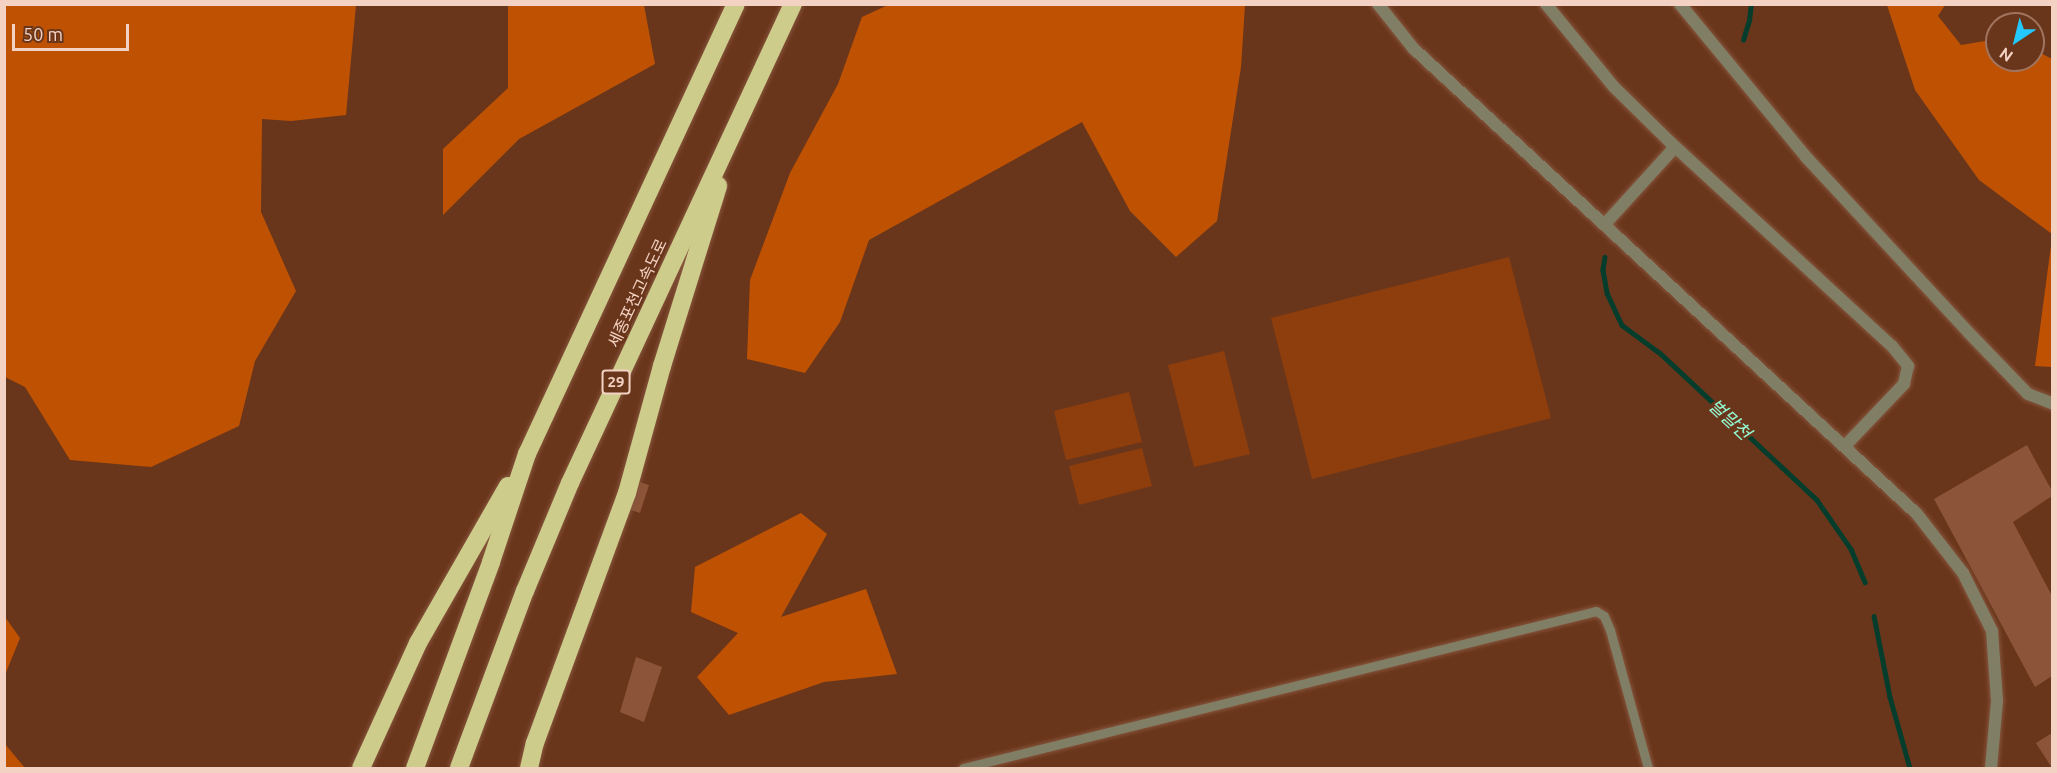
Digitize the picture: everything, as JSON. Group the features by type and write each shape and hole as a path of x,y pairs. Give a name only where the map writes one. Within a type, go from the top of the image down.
{"highway":[{"name":"세종포천고속도로","path":"415,768 491,562 527,454 735,4"},
{"name":"세종포천고속도로","path":"459,768 525,591 570,483 740,115 794,4"},
{"path":"529,768 535,743 627,493 662,366 740,115"},
{"path":"361,768 418,643 527,454"}],"street":[{"path":"1378,4 1413,48 1917,514 1963,573 1992,631 1997,701 1991,768"},
{"path":"1546,4 1614,87 1675,147 1892,346 1908,366 1904,384 1845,446"},
{"path":"1680,4 1807,158 1969,333 2028,394 2052,403"},
{"path":"1605,224 1675,147"}],"lane":[{"path":"963,768 1596,611 1604,616 1610,630 1648,768"}],"shaded area":[{"path":"5,5 356,5 346,115 291,121 262,119 261,212 296,291 255,361 239,426 151,467 70,460 25,387 5,377"},
{"path":"508,5 644,5 655,64 519,139 443,215 443,149 508,88"},
{"path":"888,5 1245,5 1241,67 1217,221 1176,257 1130,211 1082,122 869,240 840,322 805,373 747,359 750,280 790,173 838,84 862,17"},
{"path":"1887,5 1945,5 1938,16 1961,45 1985,41 1985,72 2045,72 2045,55 2052,59 2052,234 1979,180 1915,90"},
{"path":"2052,238 2052,367 2035,366"},
{"path":"1509,257 1551,418 1312,479 1271,318"},
{"path":"1224,351 1250,454 1194,467 1168,365"},
{"path":"1129,392 1142,442 1066,460 1054,411"},
{"path":"1142,448 1152,486 1079,505 1069,466"},
{"path":"801,513 827,534 781,617 866,589 897,674 824,682 729,715 697,677 738,633 691,612 695,567"},
{"path":"5,617 20,638 5,675"},
{"path":"5,744 25,768 5,768"}],"building":[{"path":"2027,445 2052,491 2052,496 2013,522 2052,596 2052,676 2035,687 1934,499"},
{"path":"630,479 649,485 640,513 622,507"},
{"path":"636,657 662,667 644,722 620,712"},
{"path":"2052,733 2052,768 2036,743"}],"waterway":[{"name":"벌말천","path":"1743,40 1751,4"},
{"name":"벌말천","path":"1605,257 1603,270 1607,293 1622,325 1660,353 1817,500 1851,549 1865,582"},
{"name":"벌말천","path":"1874,616 1890,697 1910,768"}]}
